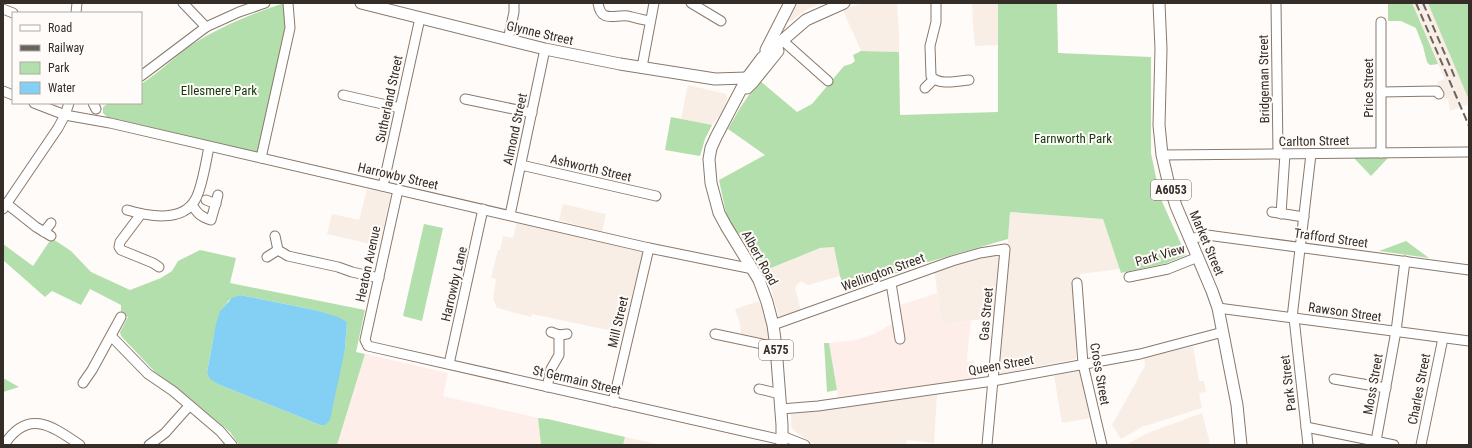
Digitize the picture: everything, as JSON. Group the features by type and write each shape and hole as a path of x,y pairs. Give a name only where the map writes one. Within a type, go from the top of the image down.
{"main road":[{"name":"Glynne Street","path":"361,3 546,49 620,64 715,79 747,78"},
{"name":"A575","path":"740,94 747,78 762,58 790,3"},
{"name":"Market Street","path":"1159,3 1161,49 1159,125 1162,155 1172,194 1218,308 1237,405 1241,445"},
{"name":"A575","path":"740,94 753,82 783,41 794,29 806,20 839,4"},
{"name":"A575","path":"762,58 783,41"},
{"name":"Glynne Street","path":"715,79 728,85 740,94"},
{"name":"Albert Road","path":"740,94 711,148 708,165 710,183 719,212 759,280 767,302 773,325 776,348 782,440"}],"street":[{"path":"183,3 206,27"},
{"path":"142,75 206,27 239,12 265,3"},
{"path":"261,158 290,28 288,3"},
{"path":"508,40 514,12 514,3"},
{"path":"598,3 601,12 608,17 613,18 627,16 650,21"},
{"path":"642,67 654,3"},
{"path":"690,3 721,21"},
{"path":"936,3 936,22 930,46 931,76 941,82 971,78"},
{"name":"Bridgeman Street","path":"1276,3 1282,154 1281,214"},
{"name":"Sutherland Street","path":"383,186 420,18"},
{"name":"Price Street","path":"1381,22 1381,153"},
{"path":"783,41 828,80"},
{"name":"Almond Street","path":"510,214 546,49"},
{"path":"926,88 934,79"},
{"path":"1381,92 1436,90"},
{"path":"343,95 400,108"},
{"path":"465,99 474,104 532,114"},
{"name":"Harrowby Street","path":"37,104 65,115 110,123 398,190 510,214 649,248 753,269"},
{"path":"51,223 47,234 5,206 58,128 69,104"},
{"path":"127,210 141,214 159,216 173,215 192,205 198,193 209,147"},
{"name":"Carlton Street","path":"1162,155 1467,152"},
{"name":"Park Street","path":"1308,445 1293,318 1311,154"},
{"name":"Ashworth Street","path":"521,165 656,196"},
{"name":"Heaton Avenue","path":"366,344 365,340 398,190"},
{"path":"192,205 201,217 211,220 217,199 206,200"},
{"name":"Harrowby Lane","path":"449,364 484,209"},
{"path":"1272,212 1304,217"},
{"path":"141,214 120,242 119,247 121,250 156,262"},
{"name":"Trafford Street","path":"1190,239 1207,235 1469,270"},
{"path":"275,236 278,250 288,256 318,266 379,278"},
{"name":"Mill Street","path":"613,402 649,248"},
{"name":"Wellington Street","path":"773,325 952,261 980,253 1005,249"},
{"name":"Gas Street","path":"987,445 1005,249"},
{"path":"267,257 278,250"},
{"path":"725,264 743,253"},
{"name":"Park View","path":"1128,277 1168,269 1198,257"},
{"name":"Moss Street","path":"1376,442 1396,331 1405,261"},
{"path":"891,282 900,340"},
{"name":"Cross Street","path":"1077,283 1083,364 1102,445"},
{"name":"Rawson Street","path":"1218,308 1469,341"},
{"path":"83,383 96,373 111,336 121,318"},
{"name":"Queen Street","path":"780,410 993,381 1140,354 1223,332"},
{"path":"548,387 551,369 559,355 559,334"},
{"path":"715,334 776,348"},
{"path":"111,336 148,374 173,391 220,431 232,445"},
{"name":"Charles Street","path":"1421,445 1443,338"},
{"name":"St Germain Street","path":"366,344 370,347 804,445"},
{"path":"1334,379 1386,388"},
{"path":"759,389 780,394"},
{"path":"148,433 152,442 172,427 189,406"},
{"path":"4,445 15,431 21,427 35,424 50,426 80,445"},
{"path":"1306,427 1394,445"}],"shaded area":[{"path":"796,3 821,3 806,10 790,22 788,21"},
{"path":"862,3 897,3 899,52 861,51 843,10"},
{"path":"972,3 998,3 998,45 975,46"},
{"path":"1405,3 1440,3 1469,81 1469,104 1450,111 1448,98 1444,98 1437,82 1445,79 1438,64 1430,65 1427,62 1423,46"},
{"path":"688,85 726,94 727,98 723,111 712,125 681,119"},
{"path":"367,189 391,194 379,246 327,234 332,214 359,220"},
{"path":"563,204 606,214 602,232 559,220"},
{"path":"1010,212 1103,219 1120,269 1080,274 1080,281 1074,281 1076,359 998,374"},
{"path":"517,222 643,252 622,333 532,314 531,317 497,308 493,299 496,279 491,278 503,236 513,238"},
{"path":"835,247 840,276 808,285 801,281 795,287 801,310 779,317 766,270 820,248"},
{"path":"1000,254 995,317 942,325 934,269 980,256"},
{"path":"937,293 942,325 971,321 967,362 974,360 977,378 838,397 829,343 856,340 874,334 893,323 903,322 900,305"},
{"path":"759,301 767,326 768,342 741,334 740,324 735,309"},
{"path":"1193,346 1199,381 1204,381 1206,392 1199,393 1202,408 1142,427 1121,439 1112,425 1145,366 1144,358"},
{"path":"365,354 448,373 443,396 538,418 541,445 337,445"},
{"path":"1078,371 1080,372 1091,418 1062,423 1054,376"},
{"path":"937,395 934,443 907,440 906,445 816,445 797,433 791,427 791,414"},
{"path":"1202,413 1210,443 1202,445 1125,445 1150,432"},
{"path":"625,437 661,445 623,445"}],"green space":[{"name":"Ellesmere Park","path":"284,3 285,28 259,153 107,117 103,113 103,107 108,104 142,104 142,83 201,39 259,12"},
{"name":"Farnworth Park","path":"998,3 1057,3 1058,53 1151,57 1151,153 1160,197 1186,255 1167,263 1121,273 1103,219 1010,212 1008,239 918,265 846,292 840,276 834,247 820,248 766,270 727,218 719,180 765,155 728,129 759,80 797,112 812,104 844,66 855,61 853,55 861,51 899,52 900,115 998,112"},
{"path":"1388,3 1412,3 1438,64 1430,65 1427,62 1416,28 1401,21 1388,21"},
{"path":"1428,3 1469,3 1469,100"},
{"path":"671,117 712,125 705,139 700,156 665,150"},
{"path":"1354,158 1388,158 1371,176"},
{"path":"424,224 443,228 422,321 403,316"},
{"path":"53,239 71,251 91,272 130,290 161,278 172,271 178,261 200,250 236,258 230,283 365,310 356,352 365,354 337,445 239,445 230,432 180,390 155,372 121,336 120,332 128,317 121,313 121,305 90,289 81,305 52,291 45,297 3,260 3,244 33,266 49,242","holes":["240,295 315,310 347,322 345,349 320,425 220,385 207,372 219,319 222,309 228,301"]},
{"path":"1406,241 1429,258 1379,251"},
{"path":"824,343 829,343 837,390 827,392"},
{"path":"3,378 19,387 3,392"},
{"path":"538,418 625,437 623,445 541,445"}],"water":[{"path":"240,295 315,310 338,317 347,322 345,349 330,420 325,425 320,425 220,385 210,379 207,372 216,324 220,311 232,298"}],"railway":[{"path":"1416,3 1469,126"},
{"path":"1423,3 1456,80"}]}
